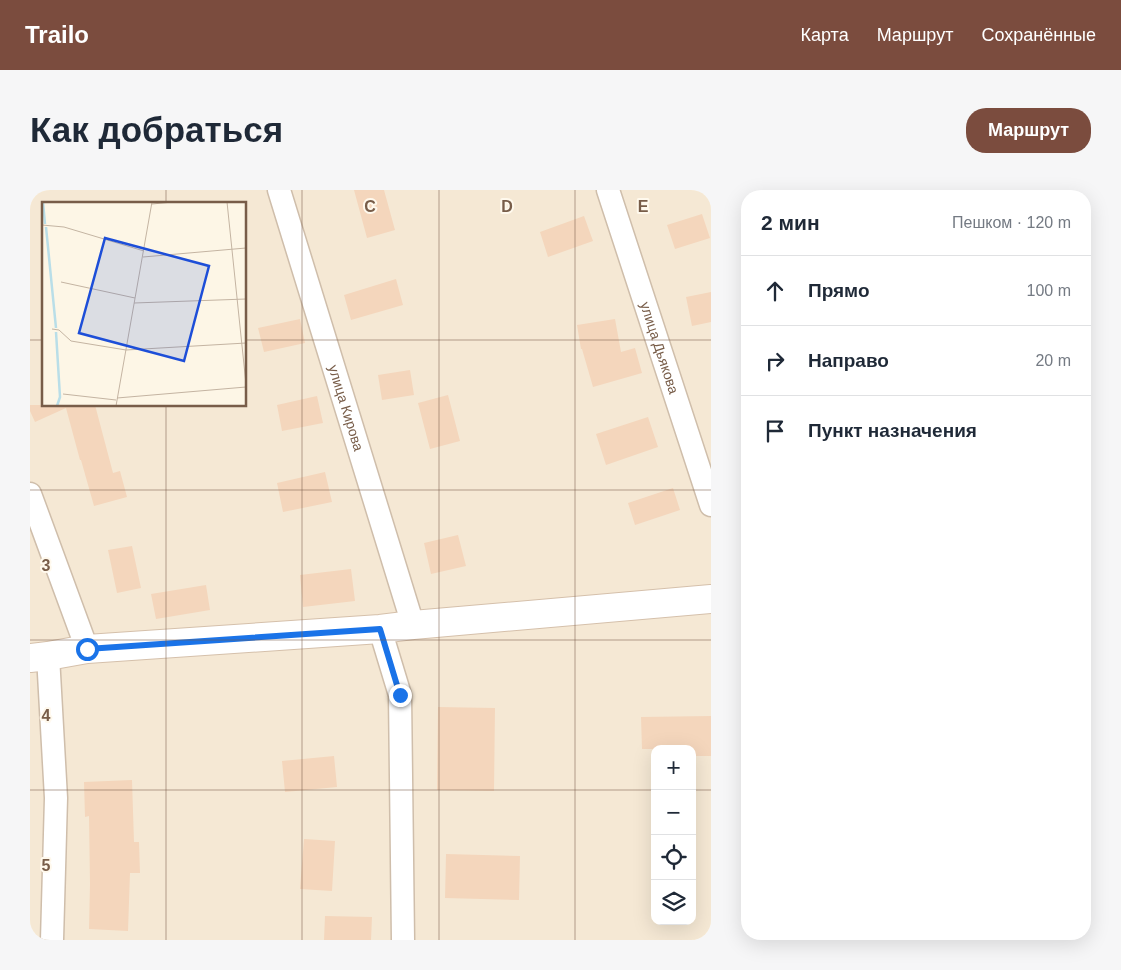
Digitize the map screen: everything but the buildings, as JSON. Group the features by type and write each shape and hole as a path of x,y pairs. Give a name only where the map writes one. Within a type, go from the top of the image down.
{"main road":[{"path":"39,657 87,649 380,629 711,599"}],"street":[{"name":"улица Кирова","path":"279,190 412,625"},
{"name":"улица Дьякова","path":"608,190 711,506"},
{"path":"30,494 87,649"},
{"path":"380,629 400,695 403,940"},
{"path":"39,657 56,798 52,940"}],"shaded area":[{"path":"30,190 711,190 711,940 30,940"}],"route":[{"path":"87,649 380,629 400,695"}]}
